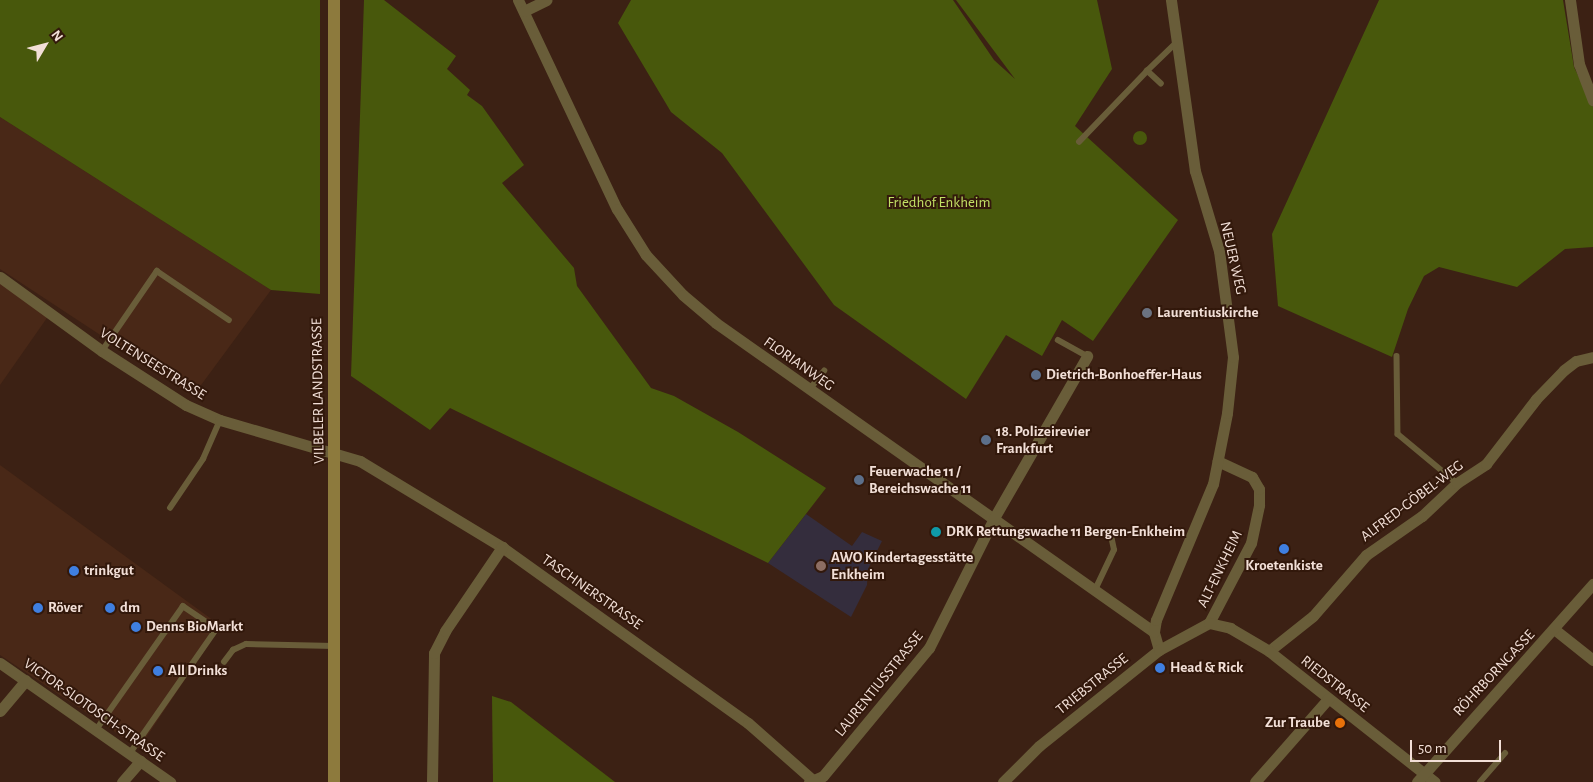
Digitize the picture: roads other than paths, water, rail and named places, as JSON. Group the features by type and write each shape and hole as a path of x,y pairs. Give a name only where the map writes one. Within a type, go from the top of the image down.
{"main road":[{"name":"VILBELER LANDSTRASSE","path":"334,0 334,782"}],"street":[{"name":"FLORIANWEG","path":"518,0 617,209 646,255 701,312 1154,632"},
{"path":"524,11 547,0"},
{"name":"NEUER WEG","path":"1154,632 1156,620 1210,493 1218,461 1232,380 1231,326 1218,251 1195,171 1171,0"},
{"path":"1570,0 1579,64 1593,100"},
{"name":"VOLTENSEESTRASSE","path":"0,278 102,351 171,397 220,420 334,453"},
{"name":"LAURENTIUSSTRASSE","path":"812,781 823,776 929,648 994,518 1086,356"},
{"name":"ALFRED-GÖBEL-WEG","path":"1269,651 1313,616 1366,555 1422,516 1457,483 1486,464 1536,399 1564,370 1576,361 1593,357"},
{"name":"TASCHNERSTRASSE","path":"334,453 360,461 502,547 748,723 812,781"},
{"name":"ALT-ENKHEIM","path":"1209,623 1251,543 1259,505 1259,489 1252,477 1218,461"},
{"path":"432,782 434,653 445,631 502,547"},
{"name":"RÖHRBORNGASSE","path":"1421,778 1593,584"},
{"name":"TRIEBSTRASSE","path":"1003,782 1039,746 1159,650 1209,623"},
{"name":"RIEDSTRASSE","path":"1209,623 1230,628 1269,651 1421,778 1435,782"},
{"path":"1554,629 1593,660"},
{"path":"1154,632 1159,650"},
{"name":"VICTOR-SLOTOSCH-STRASSE","path":"0,662 170,782"},
{"path":"0,711 26,680"},
{"path":"1255,782 1328,699"},
{"path":"122,782 135,758"}],"lane":[{"path":"1079,142 1177,42"},
{"path":"1147,71 1162,84"},
{"path":"102,351 157,271 229,320"},
{"path":"1058,340 1086,356"},
{"path":"1397,356 1398,434 1457,483"},
{"path":"810,389 824,371"},
{"path":"170,508 203,459 220,420"},
{"path":"1095,590 1114,550 1110,531"},
{"path":"96,730 182,606 217,630 135,758"},
{"path":"224,662 233,650 246,644 334,646"},
{"path":"1480,782 1505,753"}],"place":[{"name":"Laurentiuskirche","path":"1147,313"},
{"name":"Dietrich-Bonhoeffer-Haus","path":"1036,375"},
{"name":"18. Polizeirevier Frankfurt","path":"986,440"},
{"name":"Feuerwache 11 / Bereichswache 11","path":"859,480"},
{"name":"DRK Rettungswache 11 Bergen-Enkheim","path":"936,532"},
{"name":"Kroetenkiste","path":"1284,549"},
{"name":"AWO Kindertagesstätte Enkheim","path":"821,566"},
{"name":"trinkgut","path":"74,571"},
{"name":"Röver","path":"38,608"},
{"name":"dm","path":"110,608"},
{"name":"Denns BioMarkt","path":"136,627"},
{"name":"Head & Rick","path":"1160,668"},
{"name":"All Drinks","path":"158,671"},
{"name":"Zur Traube","path":"1340,723"}],"park label":[{"name":"Friedhof Enkheim","path":"939,203"}]}
